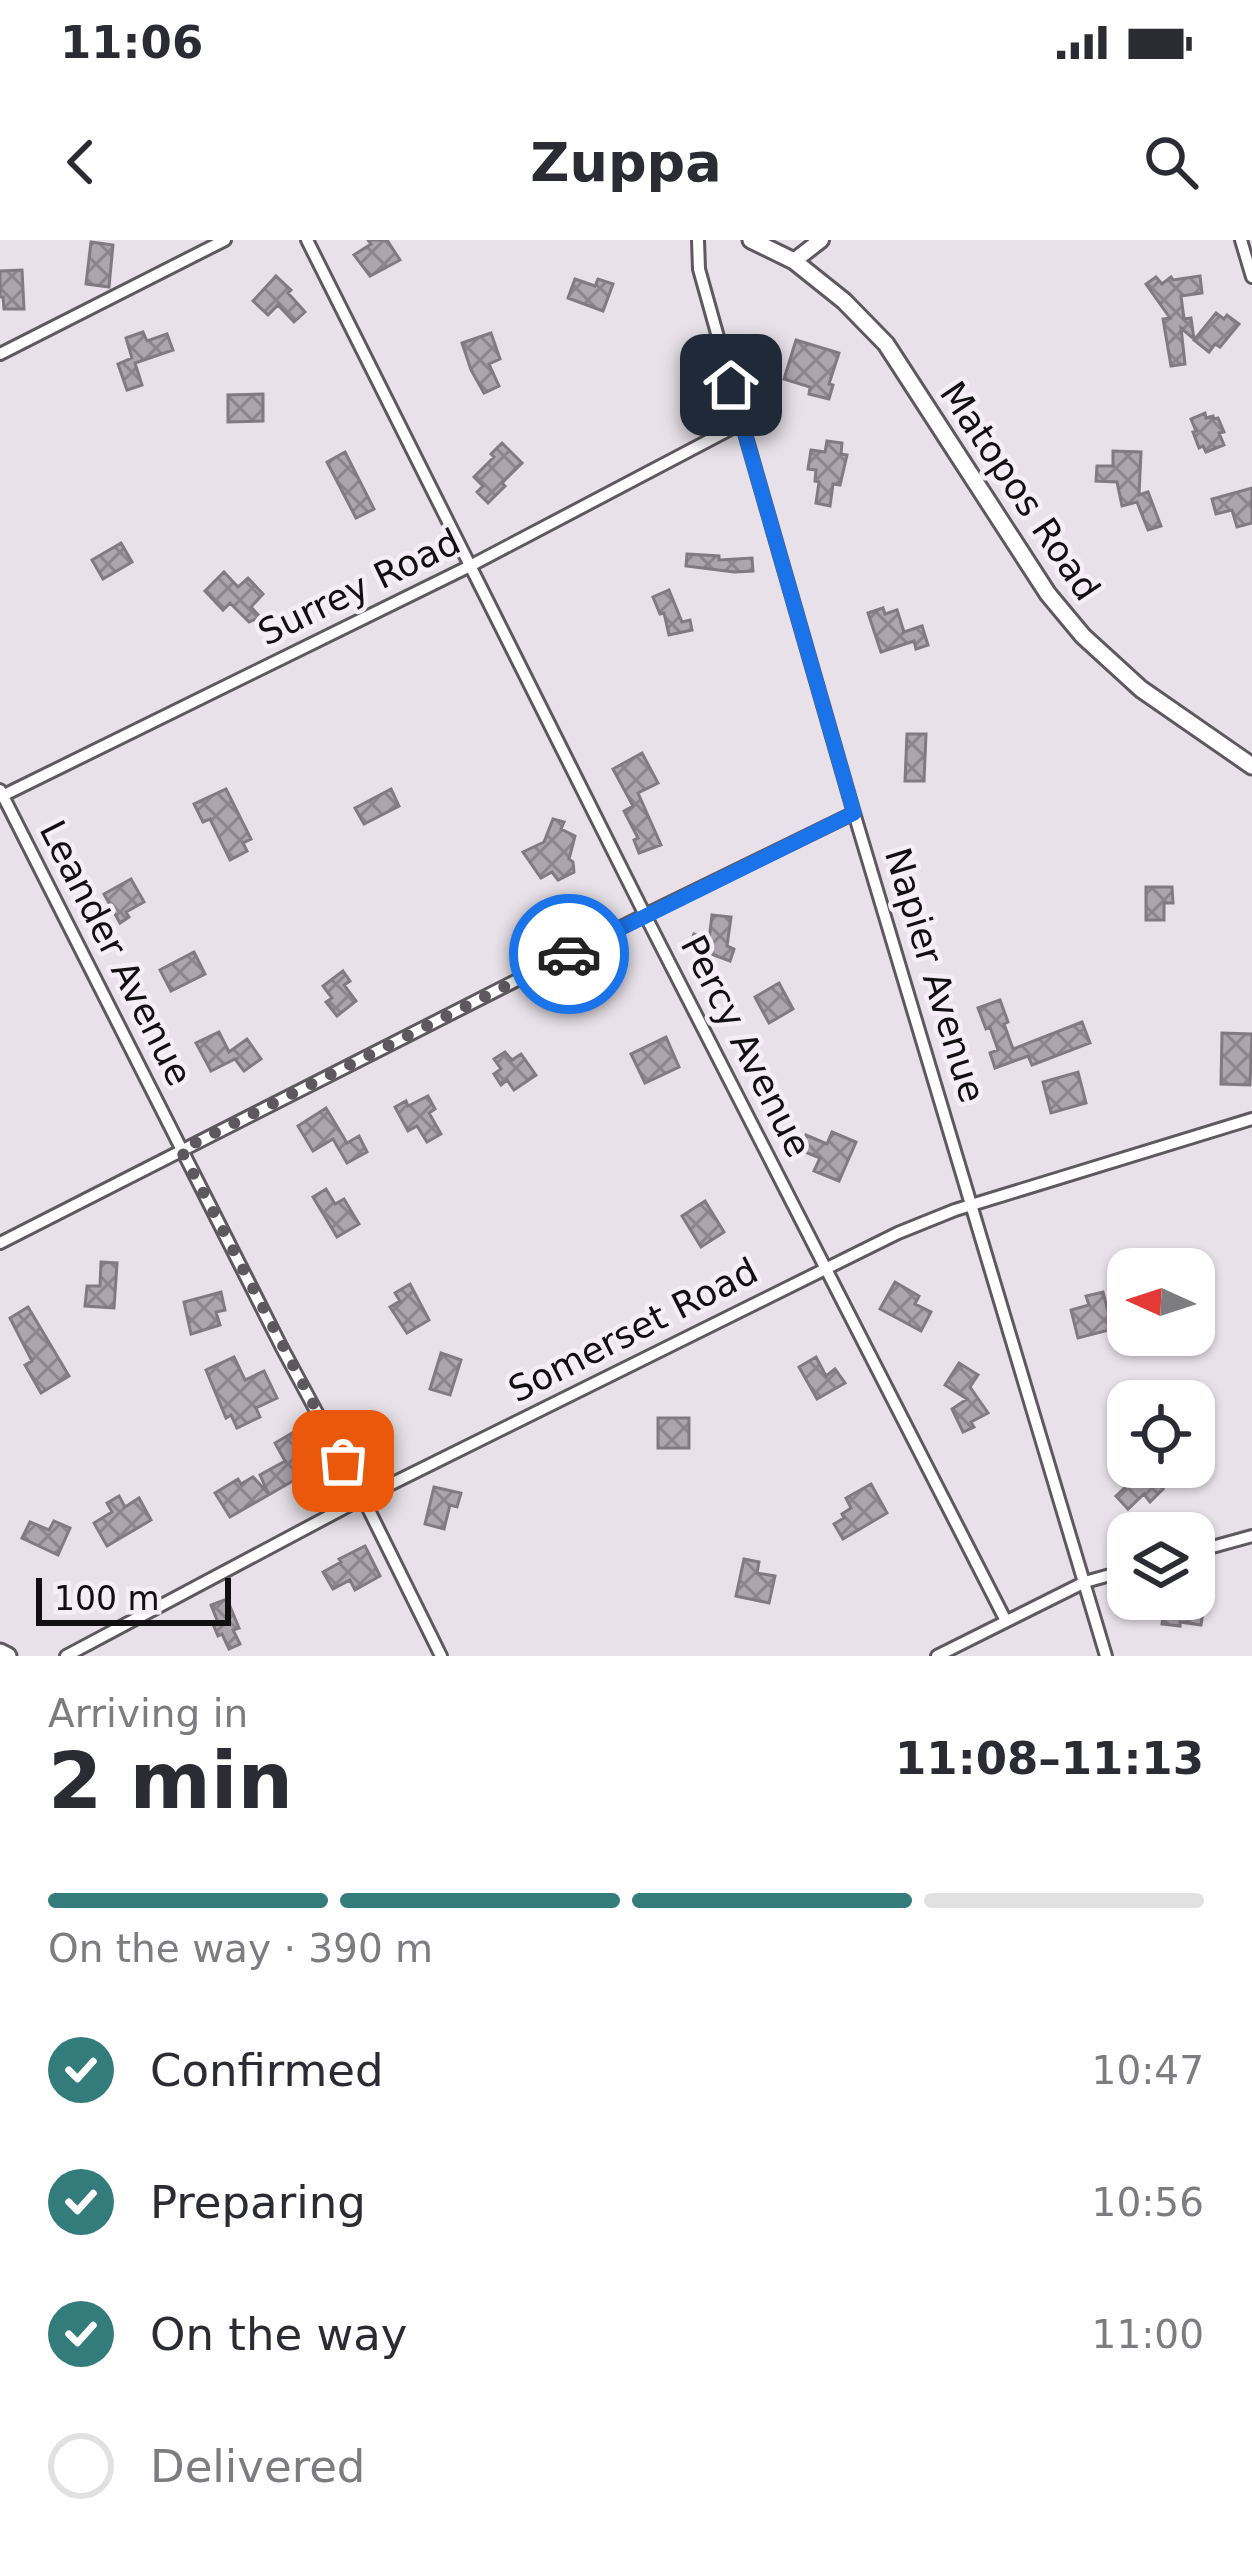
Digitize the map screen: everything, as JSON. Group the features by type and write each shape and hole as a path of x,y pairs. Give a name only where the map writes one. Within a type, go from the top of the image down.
{"main road":[{"name":"Matopos Road","path":"751,240 794,261 844,301 886,344 1048,594 1083,636 1141,689 1252,766"},
{"path":"0,1652 8,1656"}],"street":[{"path":"0,354 225,240"},
{"name":"Percy Avenue","path":"308,240 645,915 1006,1621"},
{"name":"Napier Avenue","path":"698,240 699,269 854,813 1106,1656"},
{"path":"794,261 820,240"},
{"path":"1241,240 1252,277"},
{"name":"Surrey Road","path":"1,794 470,566 742,423"},
{"name":"Leander Avenue","path":"1,794 441,1656"},
{"path":"0,1244 854,813"},
{"name":"Somerset Road","path":"66,1656 363,1498 936,1216 1252,1119"},
{"path":"1215,1546 1252,1536"},
{"path":"937,1656 1085,1582 1107,1576"}],"building":[{"path":"368,240 387,240 400,260 370,276 354,255 371,244"},
{"path":"91,242 113,245 109,287 86,284"},
{"path":"22,270 24,309 4,309 0,271"},
{"path":"276,276 305,312 294,322 278,305 268,315 253,301"},
{"path":"1200,276 1202,293 1181,296 1184,319 1191,318 1194,339 1181,328 1185,364 1171,366 1163,319 1170,318 1146,284 1156,277 1162,284 1171,277"},
{"path":"575,279 595,286 598,279 613,284 603,311 568,298"},
{"path":"1216,313 1239,324 1220,347 1215,344 1209,352 1194,340"},
{"path":"143,332 147,341 167,334 173,350 135,363 142,385 127,390 118,364 132,358 126,338"},
{"path":"491,333 500,359 489,364 499,386 484,393 462,343"},
{"path":"796,340 839,353 829,399 784,379"},
{"path":"263,394 263,421 228,422 228,395"},
{"path":"1205,413 1206,418 1218,418 1224,432 1219,433 1224,445 1206,452 1203,446 1199,448 1191,419"},
{"path":"827,441 842,443 841,454 847,455 840,485 833,484 830,506 816,503 819,482 815,481 816,470 808,469 811,450 825,452"},
{"path":"502,443 522,463 488,503 477,492 483,486 474,477"},
{"path":"1113,451 1141,452 1139,495 1148,492 1161,526 1148,530 1137,502 1122,506 1117,482 1096,481 1097,466 1113,466"},
{"path":"345,452 374,509 356,518 327,462"},
{"path":"1252,488 1252,523 1237,527 1232,510 1216,514 1212,499"},
{"path":"121,543 132,562 103,579 92,560"},
{"path":"687,554 719,556 719,560 752,558 753,571 686,566"},
{"path":"224,572 238,587 248,578 263,594 251,607 260,617 249,622 230,603 223,610 205,591"},
{"path":"669,590 682,622 690,620 692,630 669,635 664,613 660,614 653,597"},
{"path":"883,608 885,614 897,610 904,632 922,626 928,645 916,649 914,641 881,652 868,613"},
{"path":"907,734 926,734 924,781 905,781"},
{"path":"642,753 658,783 638,793 661,845 639,853 634,840 638,838 624,811 633,806 613,769"},
{"path":"226,789 251,839 243,843 247,851 230,860 210,819 203,822 194,804"},
{"path":"391,789 399,806 364,824 355,808"},
{"path":"553,819 564,822 561,829 575,836 569,859 574,872 558,880 552,872 541,878 523,852 544,842"},
{"path":"131,879 144,902 126,912 129,917 120,923 104,894"},
{"path":"1146,887 1172,887 1173,903 1164,903 1164,920 1146,920"},
{"path":"712,915 731,917 727,946 734,949 730,961 689,946 694,934 709,940"},
{"path":"194,952 205,974 171,991 160,970"},
{"path":"343,971 350,981 344,985 356,1001 337,1016 326,1002 332,998 323,986"},
{"path":"779,983 793,1009 769,1023 755,997"},
{"path":"1000,1000 1013,1049 1082,1022 1090,1043 1032,1065 1028,1056 995,1068 990,1053 998,1050 978,1008"},
{"path":"219,1032 229,1052 247,1039 261,1059 244,1071 235,1059 211,1071 196,1043"},
{"path":"1222,1033 1252,1034 1250,1085 1221,1084"},
{"path":"666,1037 679,1067 645,1083 631,1054"},
{"path":"505,1052 512,1060 521,1054 536,1075 514,1090 507,1080 501,1085 494,1074 501,1069 494,1059"},
{"path":"1078,1072 1086,1103 1051,1113 1043,1082"},
{"path":"428,1096 435,1109 429,1113 441,1134 427,1142 417,1126 408,1131 395,1107"},
{"path":"326,1108 347,1143 359,1136 367,1152 347,1163 333,1139 313,1151 298,1126"},
{"path":"832,1132 856,1142 839,1181 814,1171 820,1158 800,1150 806,1135 827,1144"},
{"path":"326,1189 335,1204 344,1199 359,1224 337,1237 313,1197"},
{"path":"705,1201 724,1232 701,1247 682,1216"},
{"path":"101,1262 117,1263 114,1308 85,1306 87,1286 100,1286"},
{"path":"895,1282 919,1296 915,1304 931,1312 921,1331 880,1309"},
{"path":"410,1284 429,1320 407,1333 390,1307 400,1301 395,1293"},
{"path":"221,1292 225,1310 216,1312 220,1325 191,1334 184,1302"},
{"path":"1103,1292 1107,1331 1078,1338 1071,1310 1089,1305 1086,1296"},
{"path":"28,1307 69,1376 41,1393 25,1365 32,1361 10,1318"},
{"path":"441,1353 461,1360 450,1395 430,1389"},
{"path":"234,1357 245,1380 264,1371 277,1398 256,1408 260,1417 237,1428 231,1415 226,1418 206,1370"},
{"path":"816,1357 826,1376 835,1369 845,1383 817,1399 799,1367"},
{"path":"959,1363 978,1375 970,1387 988,1413 963,1432 952,1409 967,1399 945,1385"},
{"path":"658,1418 689,1418 689,1448 658,1448"},
{"path":"292,1433 312,1470 230,1517 215,1493 238,1479 241,1484 253,1477 268,1493 260,1475 285,1461 275,1443"},
{"path":"871,1484 887,1513 843,1539 834,1524 851,1508 846,1498"},
{"path":"434,1487 461,1493 457,1507 450,1505 444,1529 425,1524"},
{"path":"1124,1488 1163,1489 1150,1502 1144,1494 1128,1509 1116,1496"},
{"path":"119,1496 125,1507 139,1498 151,1520 107,1546 94,1523 112,1512 107,1503"},
{"path":"54,1521 70,1528 58,1555 22,1538 30,1522 49,1530"},
{"path":"365,1546 380,1576 355,1590 350,1580 333,1589 323,1572"},
{"path":"744,1559 759,1562 757,1573 775,1576 769,1603 736,1596"},
{"path":"227,1599 240,1644 229,1649 212,1622 217,1620 211,1605"},
{"path":"1163,1620 1202,1620 1201,1625 1162,1624"}],"way so far":[{"path":"343,1461 181,1150 569,954"}],"route":[{"path":"569,954 854,813 731,385"}]}
